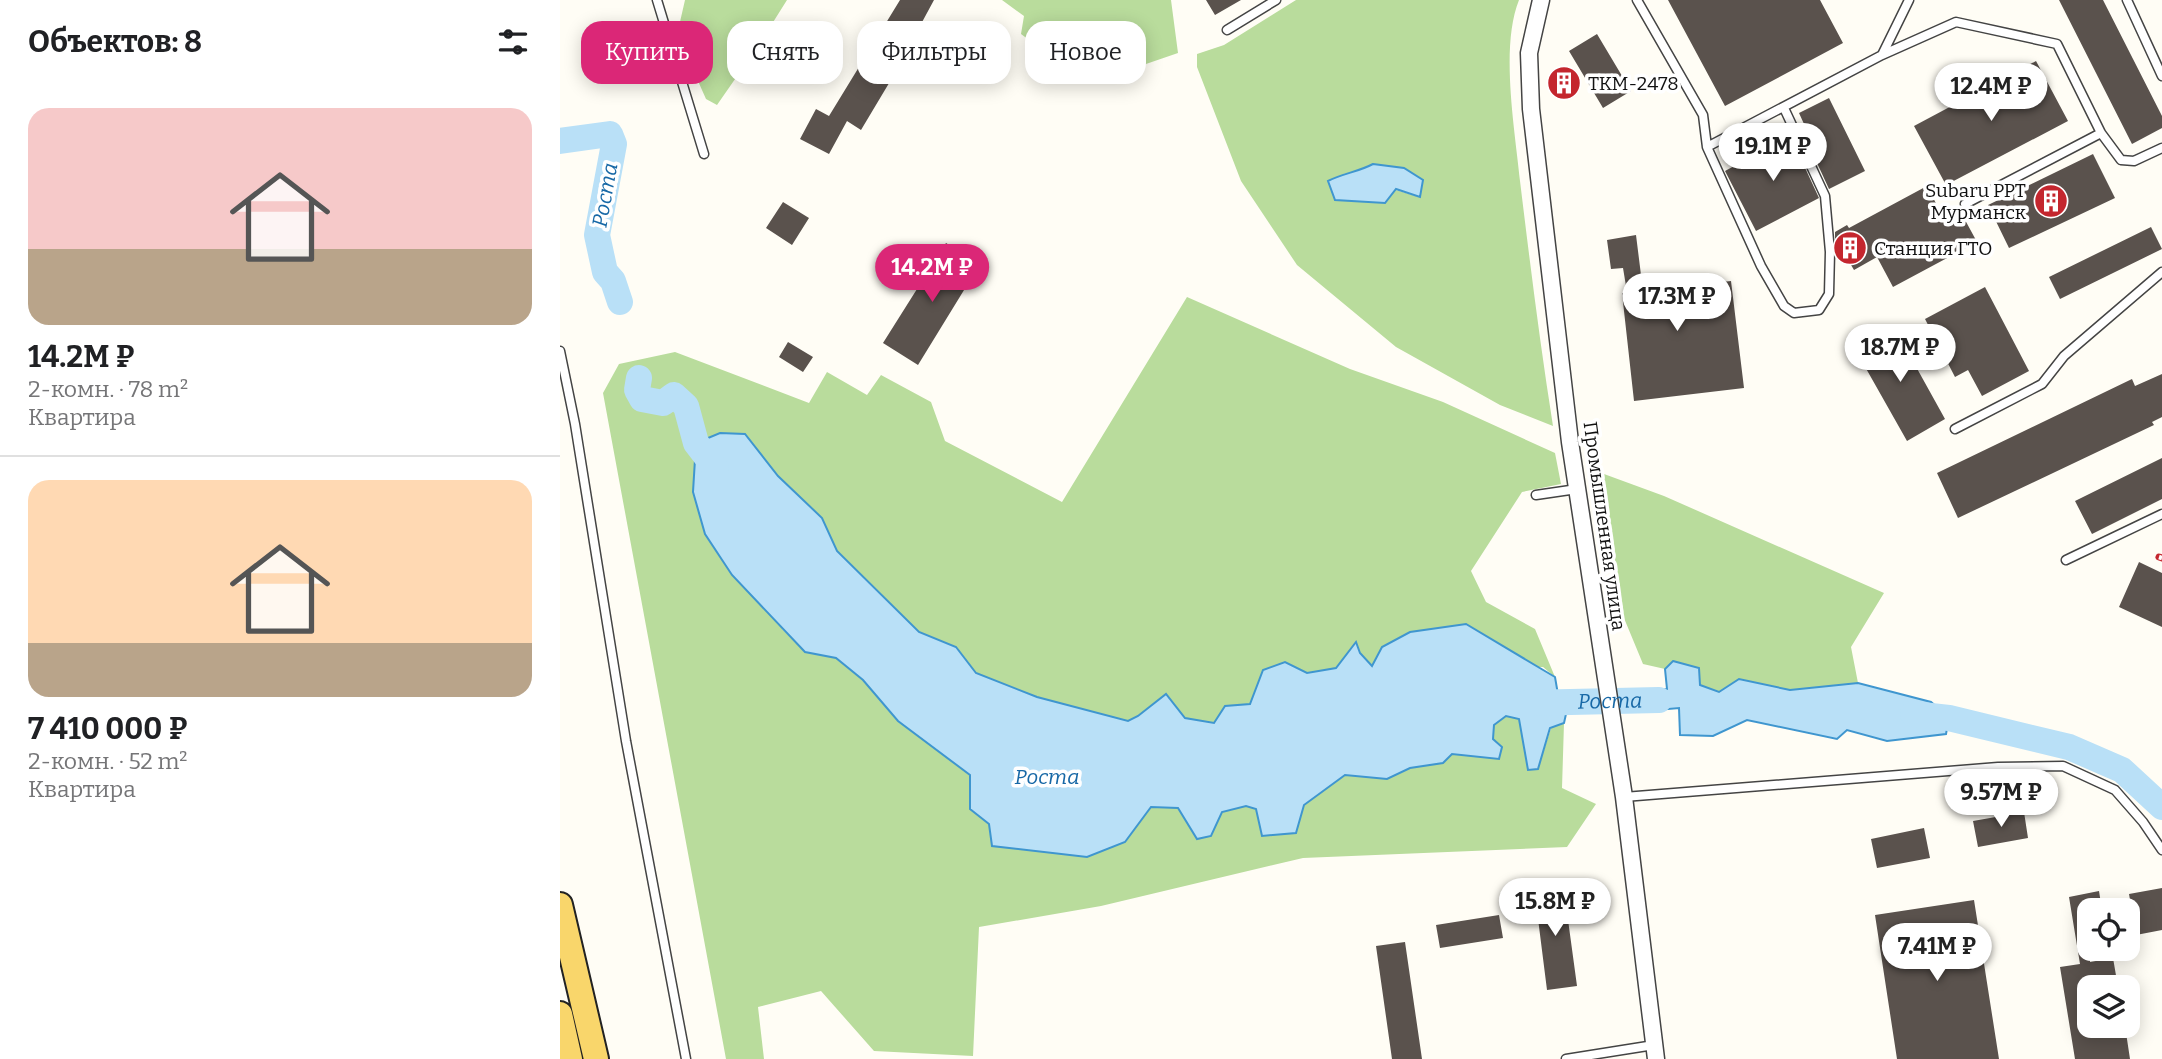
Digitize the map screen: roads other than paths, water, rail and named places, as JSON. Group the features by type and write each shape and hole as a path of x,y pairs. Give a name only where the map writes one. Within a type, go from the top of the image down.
{"main road":[{"path":"560,905 596,1059"},
{"path":"560,1014 570,1059"}],"street":[{"name":"Промышленная улица","path":"1541,0 1529,53 1531,109 1577,489 1624,796 1655,1052"}],"lane":[{"path":"657,0 704,155"},
{"path":"1227,30 1276,0"},
{"path":"1637,0 1703,115 1707,147 1761,266 1784,306 1794,313 1819,310 1829,293 1829,252 1825,196 1784,108"},
{"path":"1882,55 1909,0"},
{"path":"2127,0 2162,76"},
{"path":"1707,147 1882,55 1956,22 2057,44 2101,133 2121,160 2134,161 2162,148"},
{"path":"1965,204 2101,133"},
{"path":"1955,429 2042,384 2064,356 2162,272"},
{"path":"560,351 575,424 626,741 686,1059"},
{"path":"1536,495 1577,489"},
{"path":"2066,560 2162,514"},
{"path":"1624,796 1998,767 2063,766 2115,790 2143,822 2162,850"},
{"path":"1566,1059 1655,1052"}],"water":[{"path":"1373,164 1404,168 1423,180 1420,197 1396,189 1385,203 1335,200 1328,181"},
{"name":"Роста","path":"720,433 745,434 778,476 822,518 837,551 919,632 956,647 976,673 1037,697 1128,721 1166,694 1185,718 1214,723 1225,706 1250,704 1263,670 1285,662 1307,673 1336,668 1356,642 1360,653 1372,666 1382,647 1410,632 1466,624 1555,677 1560,706 1566,714 1564,723 1550,728 1538,769 1528,770 1519,719 1506,716 1494,725 1493,739 1502,747 1499,759 1452,754 1443,763 1410,768 1387,779 1345,775 1304,805 1296,833 1262,836 1256,809 1246,806 1222,812 1211,836 1197,839 1178,808 1151,807 1125,842 1087,857 992,846 989,824 970,809 970,775 898,721 863,680 836,658 805,652 732,575 705,534 693,492 696,443"},
{"name":"Роста","path":"1673,661 1699,668 1700,685 1719,692 1739,679 1790,690 1858,683 1931,702 1949,718 1946,734 1887,741 1847,730 1837,739 1747,720 1713,736 1680,735 1679,708 1657,710 1625,705 1626,697 1667,689 1665,669"}],"waterway":[{"name":"Роста","path":"560,141 610,134 614,144 597,235 605,272 613,281 620,302"},
{"name":"Роста","path":"639,378 637,390 642,399 663,403 674,395 686,406 696,443 716,469"},
{"name":"Роста","path":"1526,703 1659,700"},
{"name":"Роста","path":"1913,714 1949,718 2069,747 2122,770 2162,807"}],"place":[{"name":"ТКМ-2478","path":"1564,83"},
{"name":"Subaru РРТ Мурманск","path":"2051,201"},
{"name":"Станция ГТО","path":"1850,248"}]}
